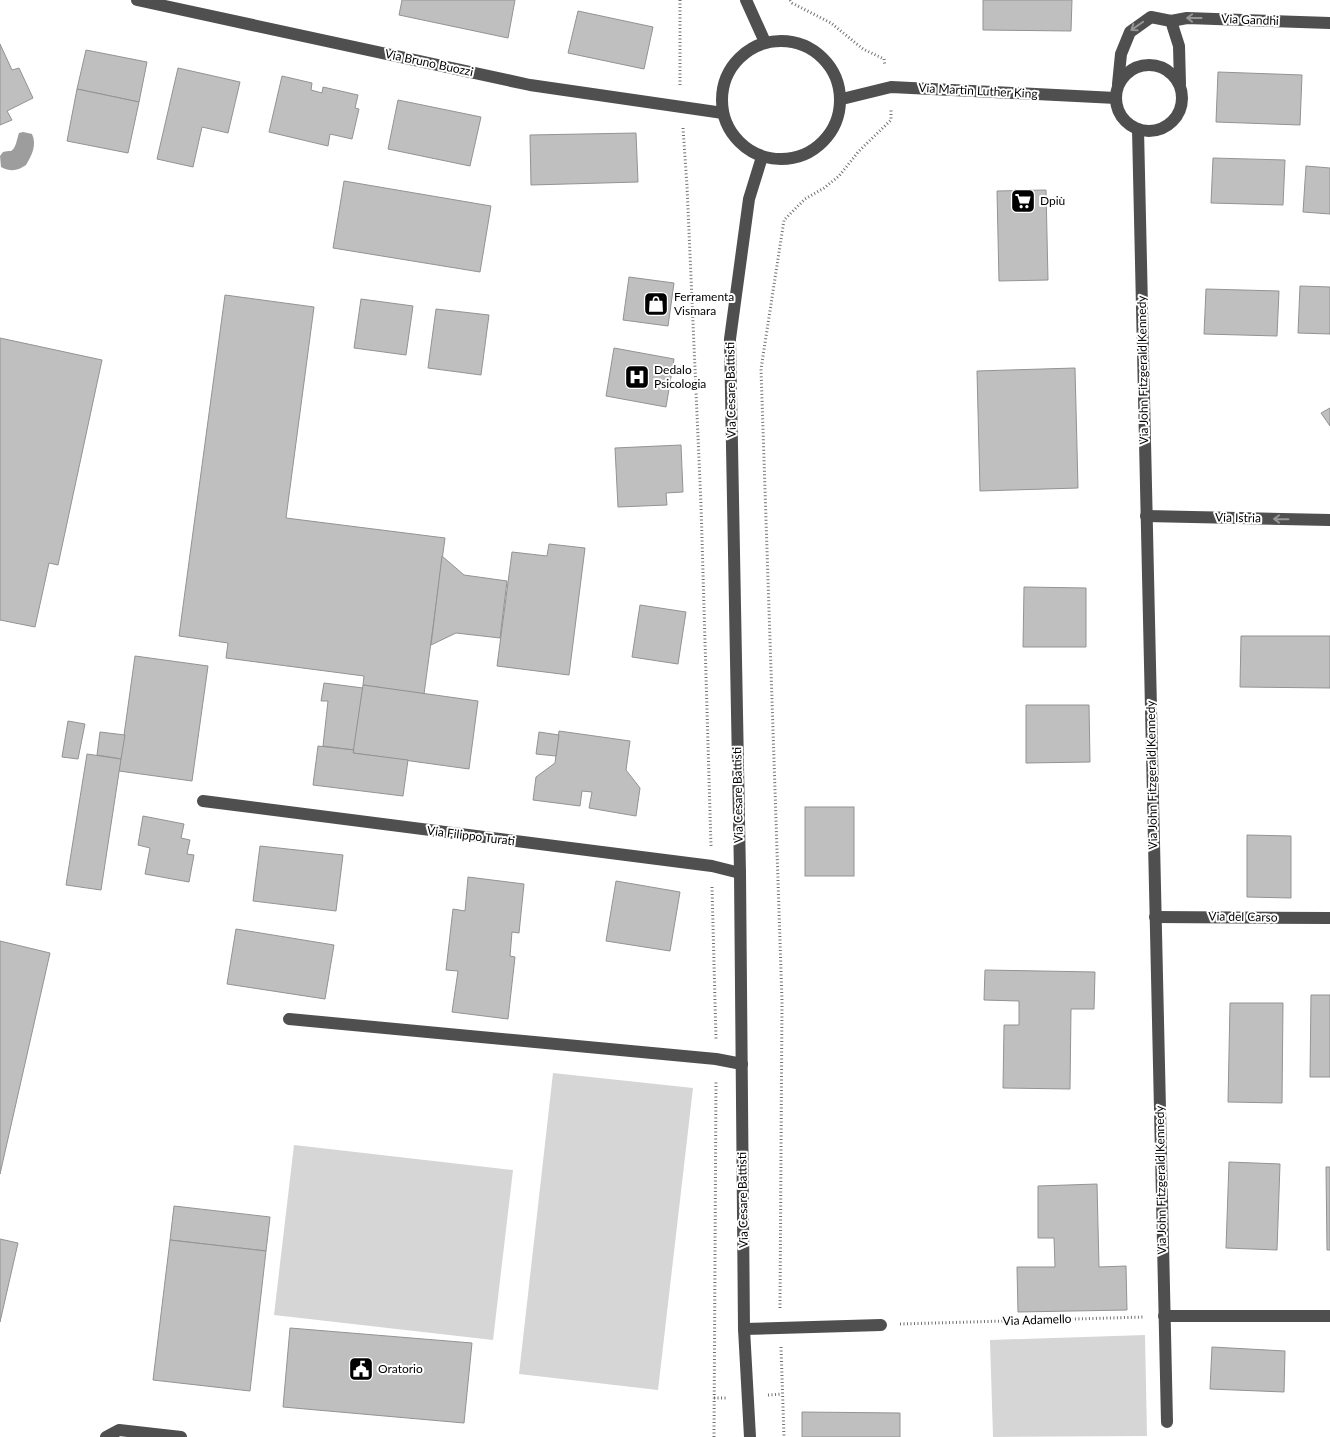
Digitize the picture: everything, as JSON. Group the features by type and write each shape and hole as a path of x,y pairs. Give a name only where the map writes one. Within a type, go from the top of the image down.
{"street":[{"name":"Via Bruno Buozzi","path":"137,0 530,85 723,114"},
{"path":"746,0 765,42"},
{"name":"Via Gandhi","path":"1117,92 1122,54 1130,32 1151,17 1171,21 1188,18 1330,23"},
{"path":"1171,21 1179,46 1182,106 1177,116 1170,124 1160,130 1148,131 1138,129 1122,117 1118,108 1117,92 1124,77 1132,70 1143,65 1154,65 1164,68 1180,84"},
{"path":"795,41 814,49 829,63 838,80 842,99 836,125 817,148 796,158 783,160 762,157 744,147 731,132 723,114 722,90 728,71 746,51 765,42 795,41"},
{"name":"Via Martin Luther King","path":"842,99 891,87 1117,92"},
{"name":"Via John Fitzgerald Kennedy","path":"1138,129 1167,1422"},
{"name":"Via Cesare Battisti","path":"750,1437 744,1329 740,874 730,339 748,206 753,182 762,157"},
{"name":"Via Istria","path":"1146,516 1330,520"},
{"name":"Via Filippo Turati","path":"203,801 712,866 740,874"},
{"name":"Via del Carso","path":"1155,917 1330,918"},
{"path":"289,1019 716,1059 742,1064"},
{"path":"1164,1316 1330,1316"},
{"path":"744,1329 881,1325"},
{"path":"106,1437 119,1430 182,1437"}],"path":[{"path":"680,0 679,69 687,186 700,495 712,866 716,1059 714,1437"},
{"path":"784,1437 780,1329 782,1001 761,369 784,220 804,199 824,188 839,176 859,151 891,120 891,87 884,59 863,49 831,23 792,3 790,0"},
{"name":"Via Adamello","path":"881,1325 1164,1316"}],"shaded area":[{"path":"19,133 32,134 34,142 32,154 26,165 14,170 1,167 0,156 3,152 13,150"},
{"path":"553,1073 693,1088 658,1390 519,1374"},
{"path":"294,1145 513,1170 493,1340 274,1315"},
{"path":"1145,1335 1147,1436 993,1437 990,1340"}],"building":[{"path":"402,0 515,0 508,38 399,15"},
{"path":"983,0 1072,0 1071,31 983,30"},
{"path":"578,11 653,27 644,69 568,53"},
{"path":"0,44 12,70 19,68 33,98 7,111 12,120 0,125"},
{"path":"86,50 147,62 139,102 77,89"},
{"path":"178,68 240,82 228,133 202,127 193,167 157,159"},
{"path":"1218,72 1302,75 1300,125 1216,122"},
{"path":"282,76 312,83 311,90 322,93 323,87 358,95 355,108 359,109 352,139 330,134 328,146 269,132"},
{"path":"77,89 139,102 128,153 67,141"},
{"path":"398,100 481,117 470,166 388,149"},
{"path":"636,133 638,182 531,185 530,135"},
{"path":"1213,158 1285,160 1283,205 1211,203"},
{"path":"1306,166 1330,168 1330,214 1303,212"},
{"path":"344,181 491,206 480,272 333,248"},
{"path":"1046,190 1048,280 999,281 997,191"},
{"path":"629,277 674,283 668,326 623,320"},
{"path":"1300,286 1330,287 1330,334 1298,333"},
{"path":"1206,289 1279,291 1277,336 1204,334"},
{"path":"225,295 314,307 286,518 445,538 424,694 363,685 364,676 226,658 228,643 179,636"},
{"path":"361,299 413,306 406,355 354,348"},
{"path":"436,309 489,315 481,375 428,368"},
{"path":"0,338 102,360 58,565 49,563 35,627 0,620"},
{"path":"614,348 674,359 666,407 606,396"},
{"path":"1075,368 1078,488 980,491 977,371"},
{"path":"1330,408 1330,426 1321,413"},
{"path":"681,445 683,492 666,493 667,505 618,507 615,448"},
{"path":"549,544 585,548 569,675 497,666 512,552 547,556"},
{"path":"442,556 464,575 507,581 500,638 456,633 431,645"},
{"path":"1024,587 1086,588 1086,647 1023,647"},
{"path":"640,605 686,612 678,664 632,657"},
{"path":"1241,636 1330,636 1330,688 1240,687"},
{"path":"135,656 208,666 192,781 119,771"},
{"path":"324,683 363,688 354,750 323,746 328,701 321,701"},
{"path":"363,685 478,701 469,769 353,753"},
{"path":"1026,705 1089,705 1090,762 1026,763"},
{"path":"68,721 85,724 78,759 62,757"},
{"path":"559,731 630,741 626,770 640,788 636,816 589,808 592,792 582,791 580,806 533,800 536,777 555,763"},
{"path":"100,732 125,735 121,759 97,755"},
{"path":"539,732 559,735 556,756 536,754"},
{"path":"318,746 354,750 353,753 408,760 403,796 313,785"},
{"path":"87,754 121,759 101,890 66,885"},
{"path":"805,807 854,807 854,876 805,876"},
{"path":"143,816 184,824 181,838 190,840 187,854 194,855 189,882 145,874 150,848 138,845"},
{"path":"1247,835 1291,836 1291,898 1247,897"},
{"path":"260,846 343,855 336,911 253,901"},
{"path":"468,877 524,884 519,933 512,932 510,956 515,957 508,1019 452,1012 458,971 446,970 453,909 465,911"},
{"path":"616,881 680,892 670,951 606,941"},
{"path":"236,929 334,945 325,999 227,984"},
{"path":"0,941 50,953 0,1174"},
{"path":"985,970 1095,972 1094,1009 1071,1009 1070,1089 1003,1088 1004,1025 1019,1025 1019,1001 984,1000"},
{"path":"1311,995 1330,995 1330,1077 1310,1077"},
{"path":"1230,1003 1283,1003 1282,1103 1228,1102"},
{"path":"1229,1162 1280,1164 1277,1250 1226,1248"},
{"path":"1326,1167 1330,1167 1330,1250 1327,1250"},
{"path":"1097,1184 1099,1267 1126,1266 1127,1310 1018,1312 1017,1267 1055,1267 1054,1238 1038,1238 1038,1186"},
{"path":"174,1206 270,1217 266,1251 170,1240"},
{"path":"0,1239 18,1243 0,1322"},
{"path":"170,1240 266,1251 250,1391 153,1380"},
{"path":"290,1328 472,1343 464,1423 283,1407"},
{"path":"1212,1347 1285,1351 1284,1392 1210,1389"},
{"path":"802,1412 900,1413 900,1437 802,1437"}],"place":[{"name":"Dpiù","path":"1023,201"},
{"name":"Ferramenta Vismara","path":"656,304"},
{"name":"Dedalo Psicologia","path":"637,377"},
{"name":"Oratorio","path":"361,1369"}]}
